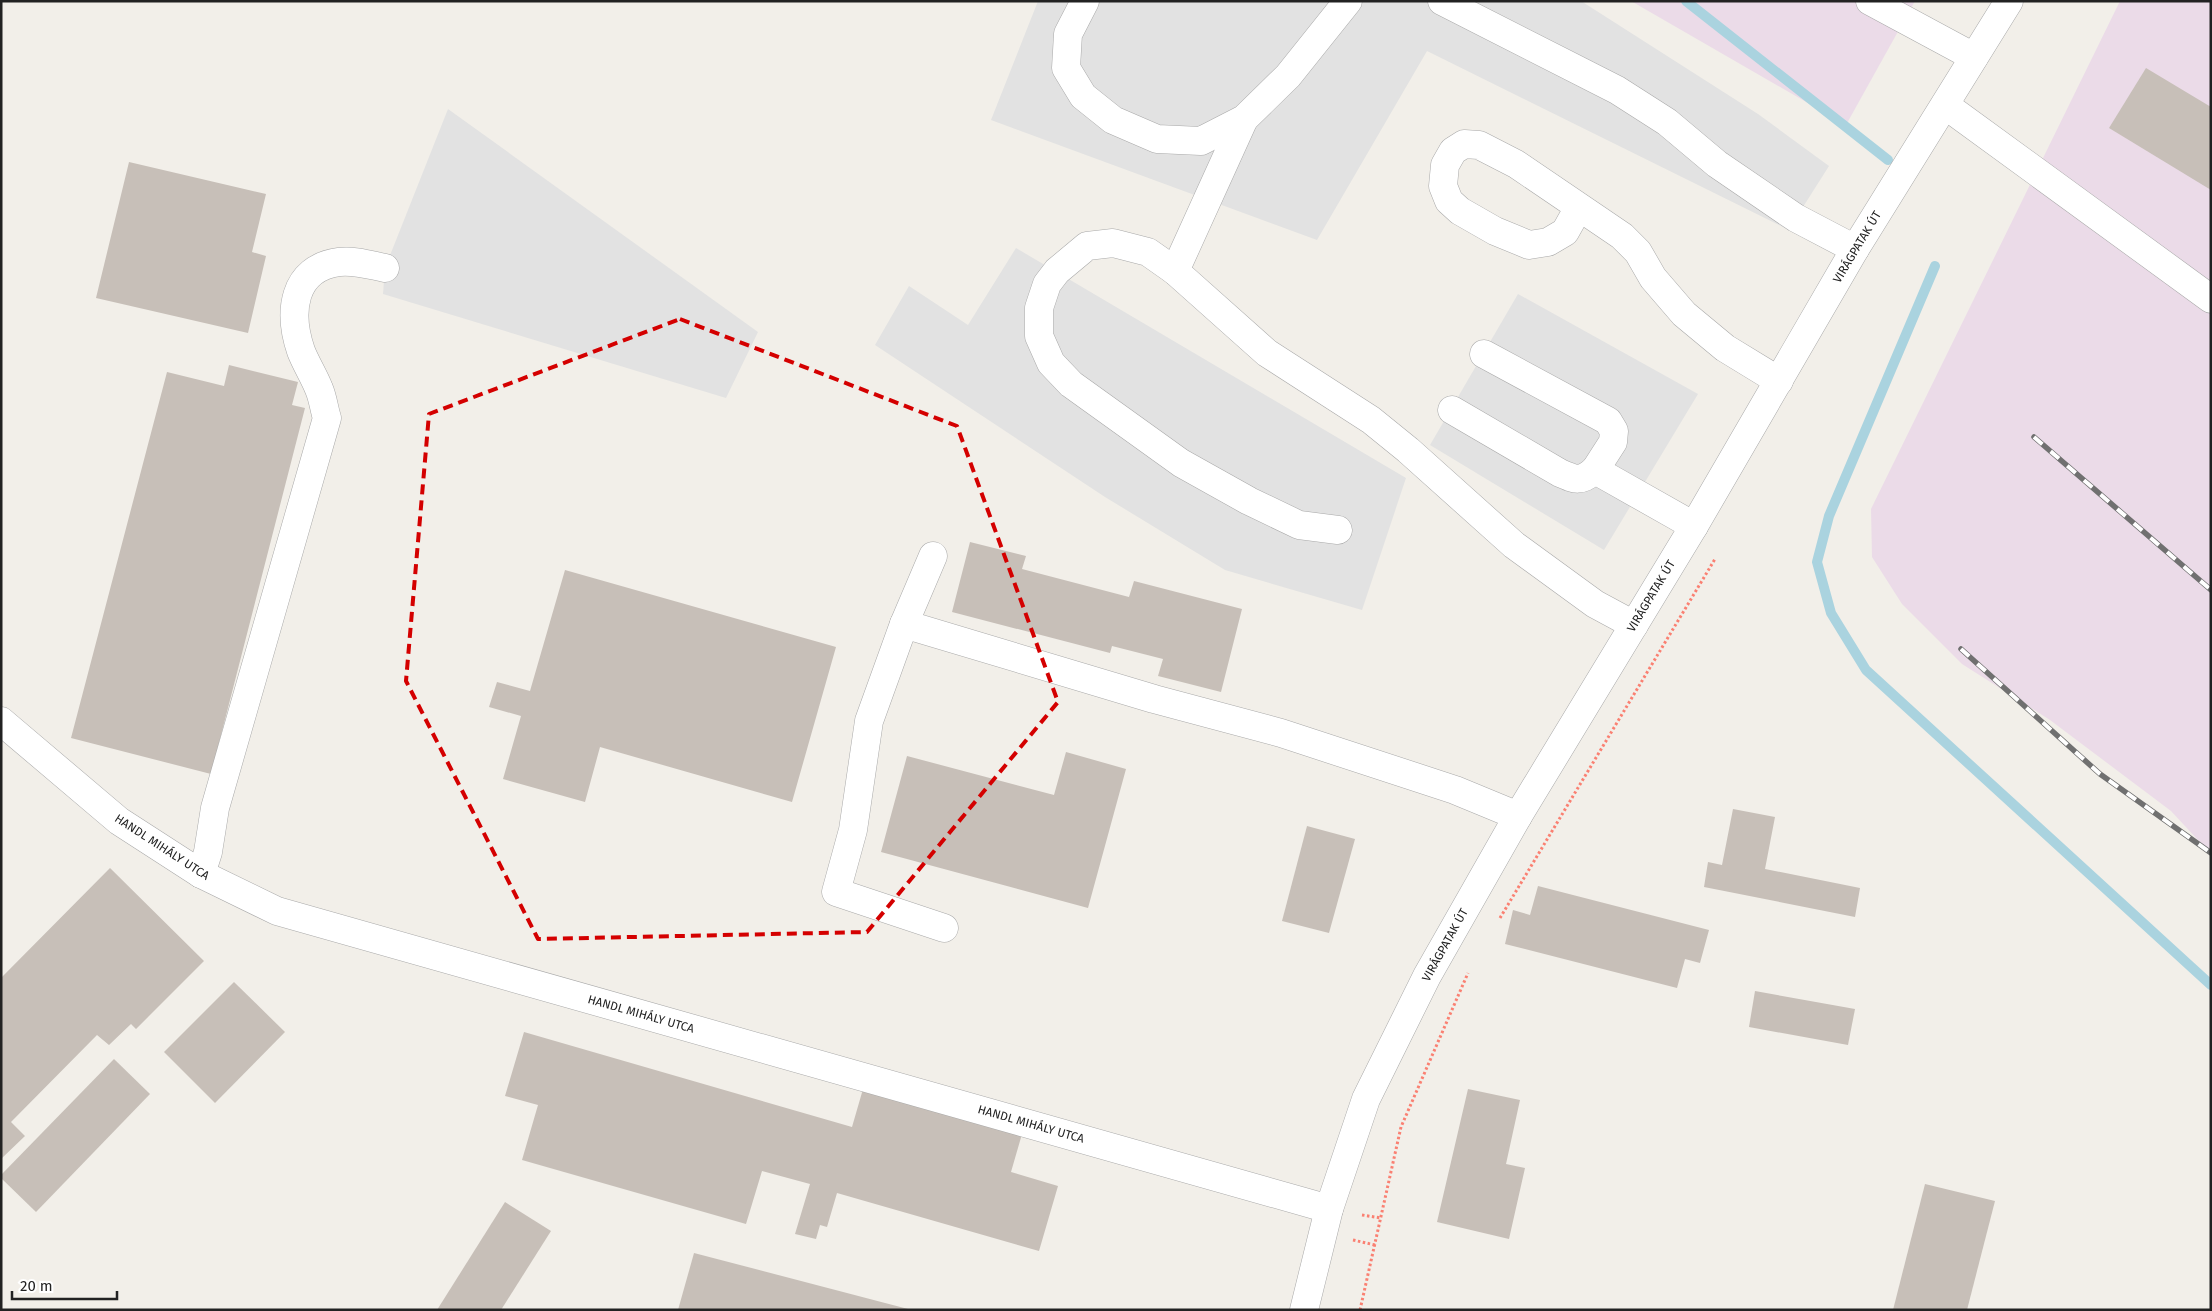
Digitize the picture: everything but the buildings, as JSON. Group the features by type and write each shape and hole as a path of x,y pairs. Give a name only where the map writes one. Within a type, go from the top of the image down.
{"street":[{"path":"1085,1 1068,34 1066,68 1083,96 1112,120 1157,139 1201,141 1244,119 1288,76 1348,1"},
{"path":"1442,1 1617,90 1667,122 1717,164 1796,218 1855,249"},
{"path":"1870,1 1974,57"},
{"name":"VIRÁGPATAK ÚT","path":"1304,1310 1328,1209 1366,1099 1426,976 1518,816 1694,526 1855,249 2009,1"},
{"path":"1945,104 2211,299"},
{"path":"1175,271 1244,119"},
{"path":"1579,208 1565,232 1548,242 1529,245 1495,231 1460,211 1449,201 1443,186 1445,165 1453,151 1464,144 1479,145 1516,164 1628,241 1638,252 1654,278 1684,314 1725,348 1779,381"},
{"path":"1338,530 1299,524 1249,501 1181,464 1070,384 1051,363 1039,336 1039,308 1047,284 1066,263 1087,246 1113,243 1148,252 1175,271 1267,353 1371,420 1408,450 1514,546 1594,604 1634,624"},
{"path":"201,874 208,852 215,808 327,418 320,390 302,352 296,330 295,306 302,283 310,272 323,265 341,262 385,268"},
{"path":"1452,410 1560,473 1574,479 1586,478 1595,470 1613,442 1614,430 1608,420 1484,354"},
{"path":"1595,470 1694,526"},
{"path":"933,556 904,624 869,721 853,830 836,892 944,928"},
{"path":"904,624 1154,699 1281,733 1455,790 1518,816"},
{"name":"HANDL MIHÁLY UTCA","path":"1,721 120,821 201,874 278,911 1328,1209"}],"path":[{"path":"1496,924 1719,552"},
{"path":"1360,1310 1401,1127 1472,966"}],"highlighted area":[{"path":"680,319 957,426 1058,702 867,932 538,939 406,681 429,414"}],"shaded area":[{"path":"1038,1 1581,1 1758,114 1829,166 1796,218 1791,231 1427,51 1317,240 991,120"},
{"path":"1631,1 1915,1 1846,125"},
{"path":"2120,1 2211,1 2211,854 2171,811 2050,720 1962,664 1902,604 1872,557 1871,509"},
{"path":"448,109 758,332 726,398 383,294 385,268"},
{"path":"1016,248 1406,478 1362,610 1225,570 1105,497 875,345 909,286 968,325"},
{"path":"1518,294 1698,394 1604,550 1430,445"}],"waterway":[{"path":"1686,1 1888,160"},
{"path":"1935,266 1829,516 1817,562 1831,613 1866,670 2211,985"}],"railway":[{"path":"2034,437 2211,590"},
{"path":"1961,649 2100,774 2211,853"}]}
